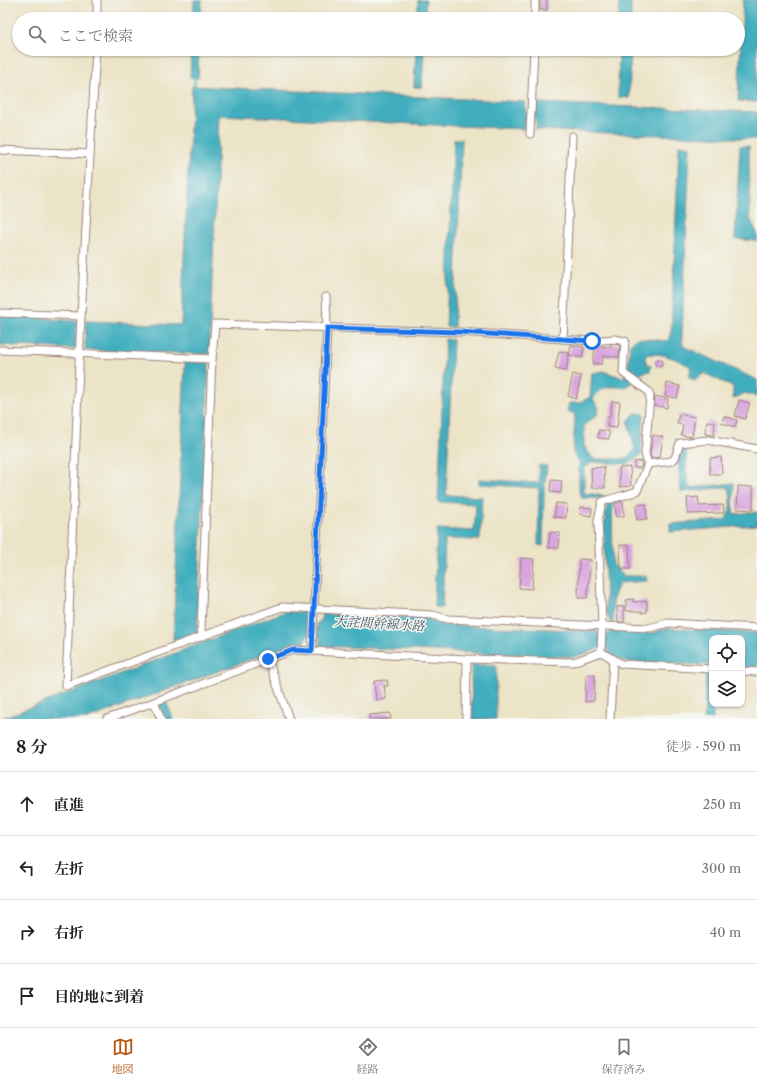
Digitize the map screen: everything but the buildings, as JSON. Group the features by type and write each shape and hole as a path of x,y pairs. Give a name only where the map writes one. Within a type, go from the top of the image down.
{"street":[{"path":"97,0 97,12"},
{"path":"535,0 535,12"},
{"path":"96,56 81,316 66,686 282,607 433,615 448,619 602,630 649,628 668,623 757,628"},
{"path":"530,134 534,56"},
{"path":"563,339 572,136"},
{"path":"0,150 90,154"},
{"path":"312,651 327,328 326,296"},
{"path":"0,313 81,316"},
{"path":"203,636 201,630 212,359 215,324 459,332 592,341 614,339 626,341 623,373 648,391 650,396 645,454 648,464 637,491 629,495 612,497 602,502 598,520 602,630 601,652"},
{"path":"0,350 212,359"},
{"path":"648,464 672,461 675,458 680,443 708,440 757,449"},
{"path":"107,719 293,650 467,659 574,662 601,652"},
{"path":"601,652 622,664 709,669"},
{"path":"268,659 289,719"},
{"path":"466,719 467,659"},
{"path":"610,719 613,659"},
{"path":"745,671 757,672"},
{"path":"154,702 160,719"}],"water":[{"path":"194,0 202,0 201,12 193,12"},
{"path":"418,0 426,0 425,12 417,12"},
{"path":"615,0 631,0 631,12 619,12 619,2"},
{"path":"743,0 757,0 757,102 738,101 740,56 745,56 745,12 742,12"},
{"path":"191,56 199,56 198,78 190,77"},
{"path":"416,56 424,56 422,87 414,87"},
{"path":"619,56 631,56 629,98 618,97"},
{"path":"192,86 526,102 525,113 536,114 537,103 757,112 757,139 536,130 536,118 525,118 524,129 219,115 209,354 85,350 86,321 181,325"},
{"path":"454,139 462,139 454,327 446,327"},
{"path":"679,145 690,146 682,336 683,346 757,380 757,397 745,393 733,399 733,387 704,373 696,380 689,378 691,367 663,355 651,354 646,355 645,359 647,364 651,366 650,371 642,373 625,388 610,387 603,389 593,399 599,408 597,415 584,425 584,446 593,459 625,459 635,450 628,422 635,413 644,414 641,455 627,464 592,462 584,469 584,493 600,495 612,502 613,564 624,576 646,576 647,581 619,583 613,599 613,623 610,622 606,610 604,528 607,503 601,498 582,498 579,492 579,462 573,453 575,414 567,411 569,403 579,403 590,397 592,373 603,371 623,378 628,370 630,344 637,338 667,341 671,336"},
{"path":"740,146 749,146 750,218 757,233 757,241 735,239"},
{"path":"0,315 77,321 75,349 0,345"},
{"path":"445,339 453,340 446,495 482,497 480,540 445,539 442,608 434,607 437,529 474,531 476,504 438,502"},
{"path":"185,362 209,363 197,632 173,640"},
{"path":"687,445 686,467 689,488 734,483 733,514 757,512 757,525 670,532 670,524 725,520 730,509 731,499 730,490 728,487 681,492 678,459 682,446"},
{"path":"539,465 547,466 544,490 543,546 538,545 539,488 479,484 479,479 539,483"},
{"path":"284,612 308,612 307,621 310,623 309,635 306,637 305,646 290,645 87,719 0,719"},
{"name":"大詫間幹線水路","path":"322,614 426,618 443,625 597,631 597,634 608,635 610,631 652,633 666,628 757,633 757,667 745,667 745,635 709,635 709,665 626,662 607,653 608,648 597,648 596,650 574,657 320,646 320,637 317,635 317,623 320,622"},
{"path":"471,665 496,665 496,719 472,719"},
{"path":"706,674 709,674 709,707 713,707 713,719 704,719"},
{"path":"166,701 173,719 165,719 159,704"}],"waterway":[{"path":"194,76 195,88"},
{"path":"185,635 190,650"},
{"path":"484,652 484,668"}],"route":[{"path":"268,659 293,650 312,651 327,328 459,332 592,341"}]}
